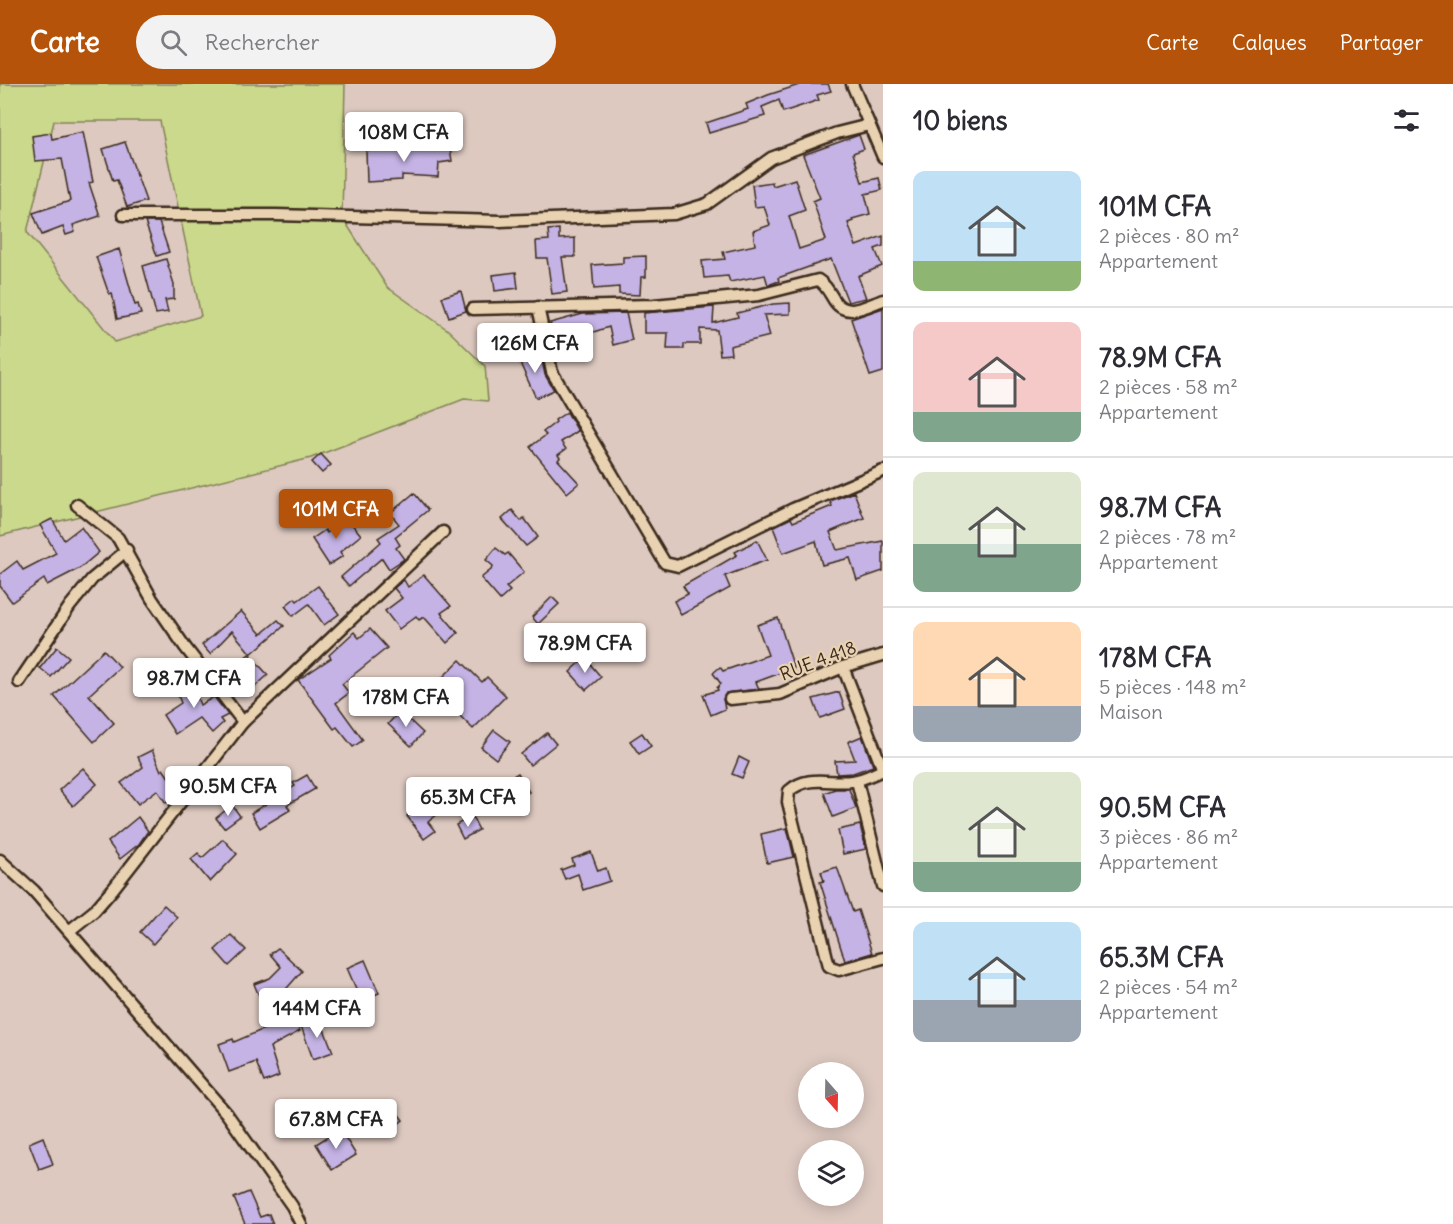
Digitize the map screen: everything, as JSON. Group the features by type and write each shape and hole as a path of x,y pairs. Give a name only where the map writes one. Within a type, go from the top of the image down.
{"street":[{"path":"852,84 883,157"},
{"path":"123,215 276,215 500,221 674,214 707,204 771,158 837,133 869,124"},
{"path":"473,309 654,304 759,295 818,280 825,285 837,306 845,310 854,310 883,300"},
{"path":"538,307 552,372 665,563 671,566 678,566 793,509 883,471"},
{"path":"77,505 100,521 127,550 152,598 178,637 243,722"},
{"path":"69,931 94,911 114,889 243,722 443,532"},
{"path":"19,682 70,606 93,579 127,550"},
{"name":"RUE 4.418","path":"729,699 780,694 843,667 883,655"},
{"path":"843,667 883,770 857,781 810,781 797,784 789,791 788,802 829,966 839,970 883,958"},
{"path":"857,781 883,886"},
{"path":"0,860 34,891 227,1114 292,1206 301,1224"}],"green space":[{"path":"0,84 345,84 342,217 387,287 448,330 485,366 488,401 464,399 311,458 0,536","holes":["54,121 160,121 201,316 115,342 27,232"]}],"building":[{"path":"802,84 828,84 831,91 817,95 819,100 783,112 779,100 762,107 765,116 709,133 706,123 748,109 746,104"},
{"path":"83,132 93,182 89,183 100,216 73,225 75,232 66,235 63,227 42,235 33,213 70,201 62,159 35,161 32,136 51,133 52,139"},
{"path":"859,135 864,149 853,153 862,182 879,178 882,190 865,194 870,214 852,219 853,221 848,223 856,246 883,236 883,246 875,249 882,266 858,276 866,298 848,302 831,259 778,278 779,281 768,285 765,275 730,282 728,276 704,278 702,261 725,259 723,252 755,245 753,231 770,225 764,206 755,207 752,185 772,182 773,186 795,179 805,210 789,216 799,249 826,240 813,201 820,198 803,155"},
{"path":"125,142 146,201 127,207 117,180 113,181 103,149"},
{"path":"407,148 437,150 450,148 452,161 439,163 438,177 402,175 402,180 367,182 366,150"},
{"path":"145,222 159,222 169,252 157,256"},
{"path":"559,229 559,239 575,238 575,257 562,257 567,292 552,294 547,258 537,258 536,241 549,240 548,230"},
{"path":"119,249 135,305 138,304 141,314 117,319 112,293 109,294 96,257"},
{"path":"646,256 646,277 641,277 640,295 619,294 619,287 594,289 592,265 623,263 623,257"},
{"path":"166,259 174,284 174,299 165,300 168,312 156,314 143,266"},
{"path":"516,272 518,288 495,291 493,275"},
{"path":"461,291 466,311 449,317 442,297"},
{"path":"790,303 790,314 764,315 770,336 730,346 731,354 720,355 717,330 700,329 700,344 684,344 684,349 667,349 668,333 644,333 644,313 714,307 713,323 738,317 737,313 773,304"},
{"path":"883,308 883,372 870,376 851,319"},
{"path":"626,313 632,340 613,345 609,327 575,338 576,341 560,347 550,323 583,314"},
{"path":"520,351 534,351 534,364 542,360 545,375 554,390 536,398 520,363"},
{"path":"567,412 578,431 561,442 566,449 558,455 560,458 558,460 579,483 567,493 530,447 546,435 543,432 556,422 555,420"},
{"path":"321,454 331,465 322,473 312,462"},
{"path":"854,492 864,518 830,532 837,550 883,541 883,571 857,580 850,558 822,565 816,541 783,553 773,527 791,518 793,522 832,506 830,501"},
{"path":"414,493 428,510 395,537 400,545 396,548 404,559 389,569 382,558 349,586 341,577 381,542 378,538 399,524 390,513"},
{"path":"512,510 521,521 524,518 538,537 526,546 502,519"},
{"path":"346,517 361,535 340,552 343,556 329,565 312,539 325,530 327,533"},
{"path":"52,519 64,540 81,527 99,552 80,568 47,585 44,579 12,602 0,586 0,574 17,561 23,570 56,553 40,525"},
{"path":"757,540 767,560 725,576 730,588 681,615 674,601 688,594 683,586 737,555 735,552"},
{"path":"496,548 505,555 508,553 524,572 506,587 510,591 500,600 481,578 492,569 493,566 486,560"},
{"path":"424,575 451,606 441,613 458,633 447,643 424,617 419,620 416,616 399,629 385,611 402,598 394,588 404,580 408,587"},
{"path":"318,586 339,614 324,625 309,604 293,616 285,606 295,598 297,601"},
{"path":"552,597 559,604 538,624 532,617"},
{"path":"241,611 261,634 278,620 284,626 251,654 232,631 210,654 202,645"},
{"path":"778,618 794,668 756,682 759,689 726,693 723,699 725,709 711,715 703,695 718,690 721,684 713,673 720,667 723,671 768,655 757,625"},
{"path":"370,629 387,648 342,684 349,693 336,703 363,740 353,747 337,727 334,729 298,680 331,658 329,655 354,632 359,638"},
{"path":"57,647 69,657 51,677 40,668"},
{"path":"104,650 120,667 89,695 114,723 94,742 54,696"},
{"path":"249,654 268,675 247,694 227,673"},
{"path":"585,658 601,677 586,690 570,672"},
{"path":"460,660 482,682 487,677 506,696 473,729 454,710 460,704 438,682"},
{"path":"189,676 200,705 214,697 228,715 220,719 223,723 212,733 199,718 175,734 163,715 181,703 173,683"},
{"path":"839,692 845,709 820,718 813,699"},
{"path":"400,711 423,733 411,746 388,724"},
{"path":"494,730 510,742 496,759 481,747"},
{"path":"547,733 556,744 530,765 521,754"},
{"path":"642,733 651,746 639,754 630,741"},
{"path":"862,736 873,766 853,773 837,774 835,761 855,760 848,742"},
{"path":"152,750 161,771 163,769 179,792 166,803 157,790 138,804 121,783 143,767 138,757"},
{"path":"739,757 749,762 742,778 732,774"},
{"path":"83,768 97,784 73,806 59,790"},
{"path":"518,773 529,792 513,802 501,783"},
{"path":"307,775 315,789 287,805 290,810 260,828 251,813 295,786 293,783"},
{"path":"448,781 460,796 428,822 435,831 424,839 407,816"},
{"path":"474,785 490,798 468,817 455,802"},
{"path":"835,789 849,789 856,808 833,817 824,793"},
{"path":"232,805 240,816 224,828 216,818"},
{"path":"472,816 479,830 463,839 456,825"},
{"path":"138,817 148,831 139,844 120,859 108,842"},
{"path":"860,825 866,849 843,854 838,830"},
{"path":"787,828 794,857 767,863 761,834"},
{"path":"223,839 237,854 210,882 191,859 198,853 202,858"},
{"path":"591,852 598,871 606,868 610,881 583,890 578,874 565,879 561,870 574,865 572,859"},
{"path":"837,867 853,912 858,910 872,953 845,961 820,882 824,881 821,872"},
{"path":"164,905 177,917 153,944 140,932"},
{"path":"231,935 246,950 229,966 215,950"},
{"path":"278,948 302,971 280,996 300,1031 270,1047 279,1076 264,1082 256,1062 229,1072 219,1044 233,1039 234,1042 278,1023 267,1001 262,1003 254,984 270,978 281,967 270,954"},
{"path":"365,960 379,993 361,1000 347,968"},
{"path":"320,1019 333,1052 313,1059 301,1026"},
{"path":"392,1106 403,1120 386,1133 376,1120"},
{"path":"340,1129 356,1155 332,1170 316,1144"},
{"path":"43,1137 53,1164 39,1169 29,1143"},
{"path":"249,1192 260,1217 269,1214 273,1224 245,1224 234,1198"}]}
